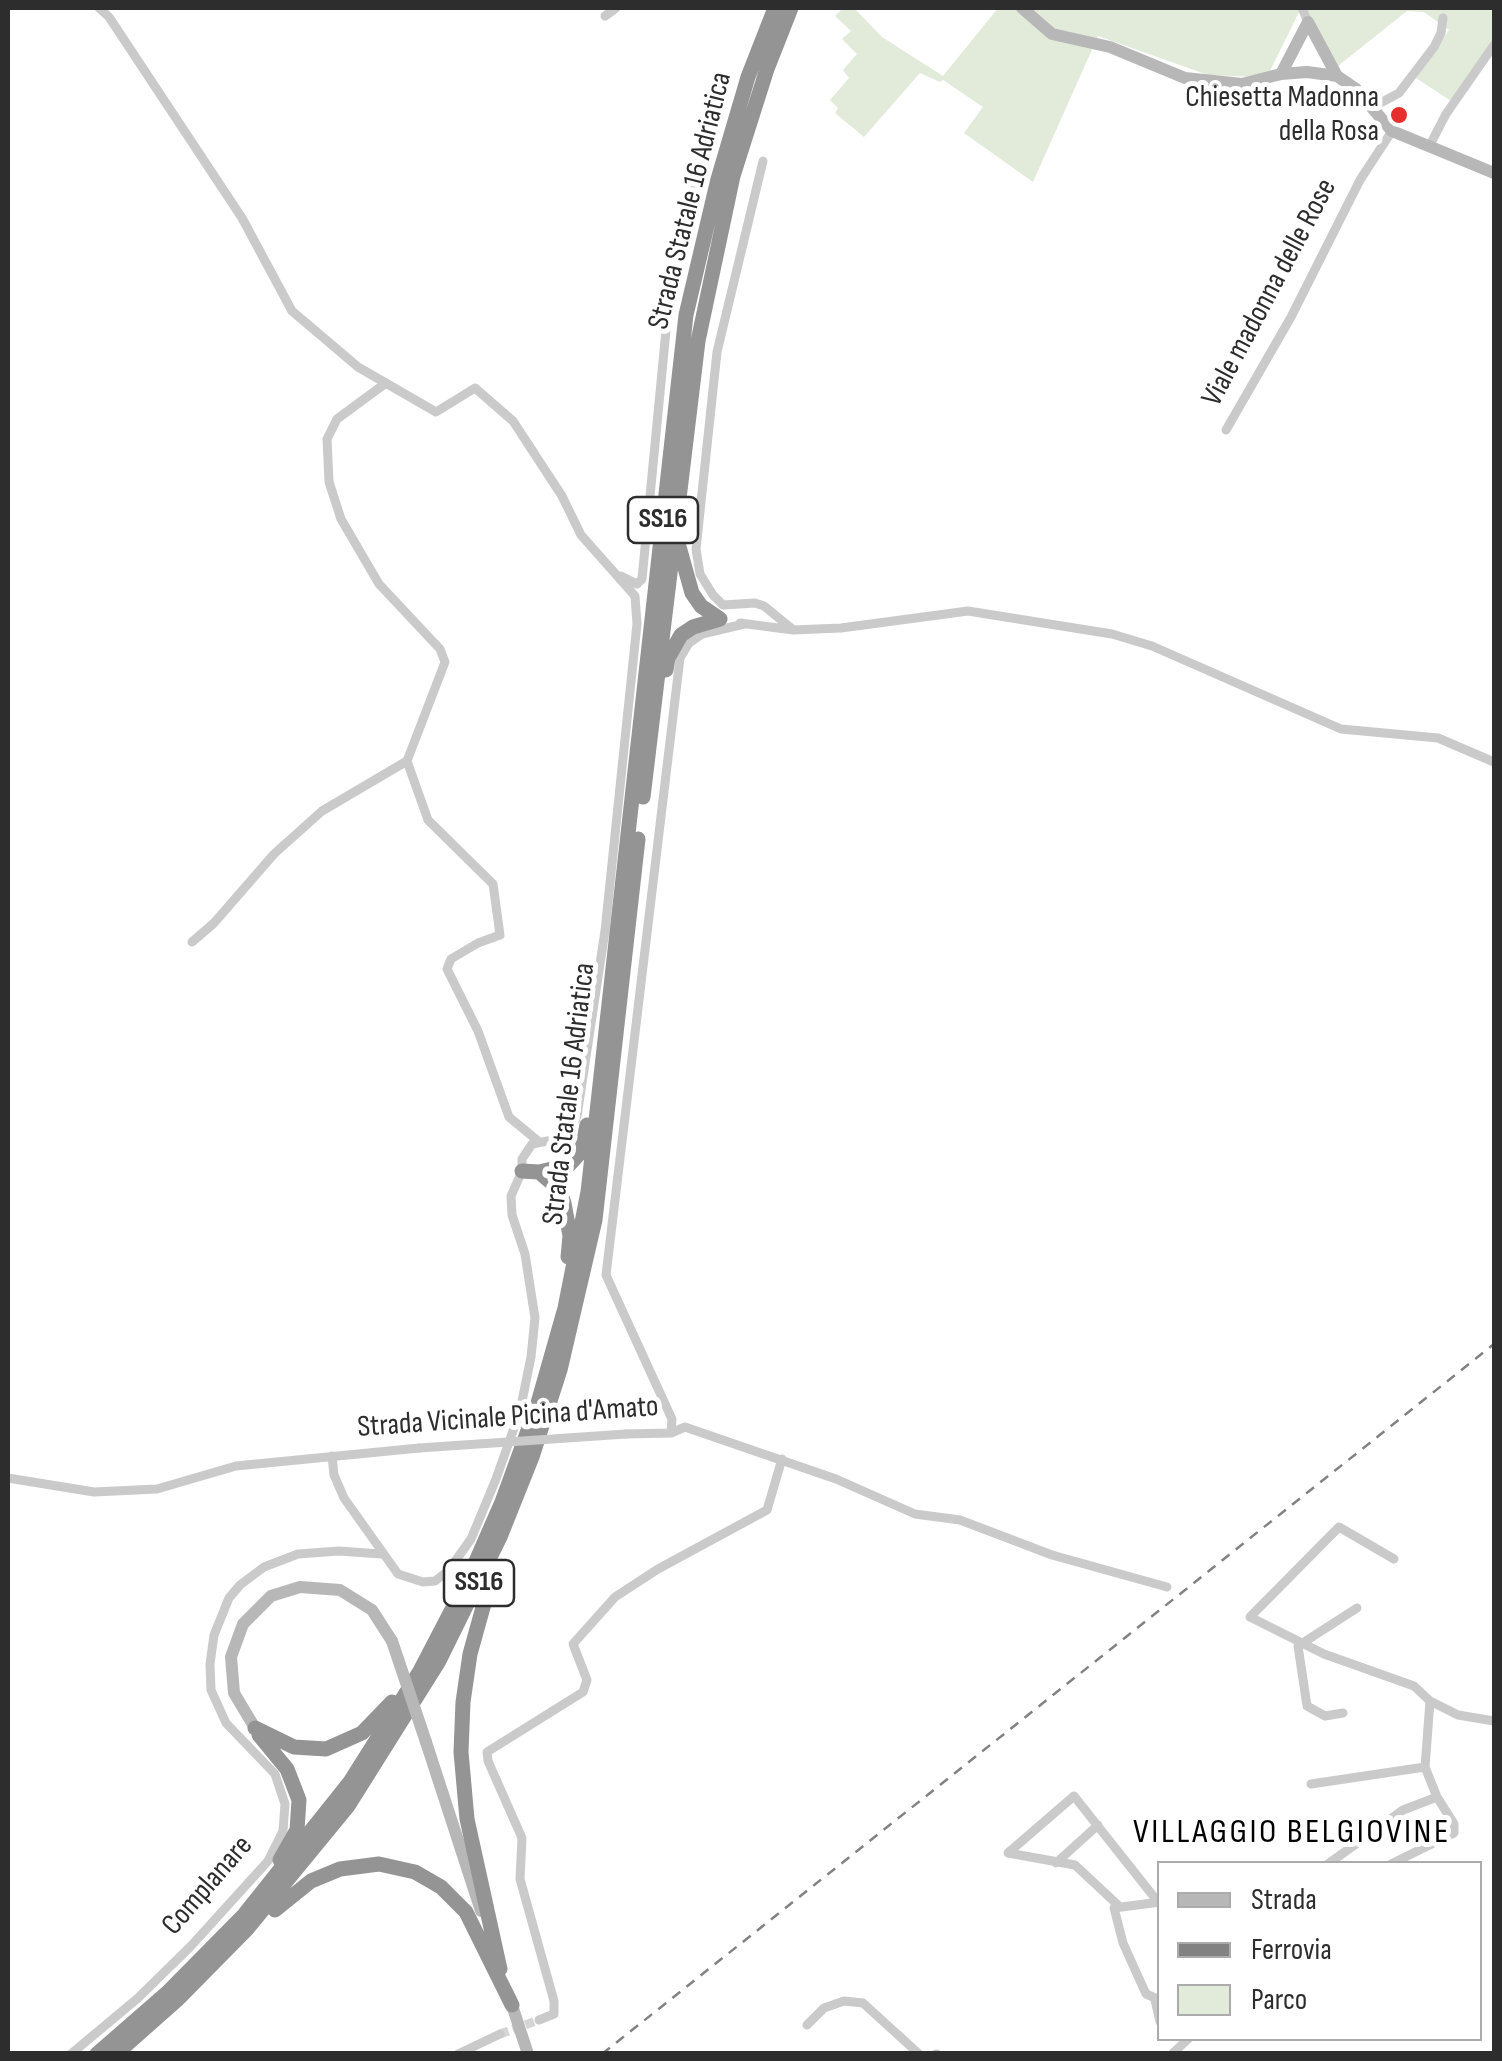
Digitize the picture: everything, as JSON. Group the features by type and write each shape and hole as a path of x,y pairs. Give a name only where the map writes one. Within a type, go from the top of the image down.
{"highway":[{"name":"Strada Statale 16 Adriatica","path":"97,2054 205,1956 283,1870 350,1782 396,1712 455,1606 514,1472 544,1383 565,1308 588,1192 686,315 718,179 748,77 776,8"},
{"name":"Strada Statale 16 Adriatica","path":"116,2054 187,1990 273,1900 367,1779 457,1627 492,1556 524,1477 567,1346 595,1220 698,341 733,176 791,8"},
{"name":"SS16","path":"675,527 692,594 720,619"},
{"name":"SS16","path":"656,698 668,658 681,635 720,619"},
{"path":"530,1171 569,1165 581,1152 605,1043"},
{"path":"530,1171 559,1189 564,1203 570,1236 565,1308"},
{"name":"SS16","path":"500,1969 465,1808 462,1730 473,1639 524,1477"},
{"name":"SS16","path":"254,1728 304,1749 330,1748 358,1736 389,1706 455,1606"},
{"name":"SS16","path":"205,1956 283,1856 298,1825 300,1803 294,1782 254,1728"},
{"name":"SS16","path":"187,1990 306,1884 346,1867 374,1864 415,1872 456,1899 475,1926 512,2005"}],"main road":[{"path":"1022,8 1052,34 1110,47 1186,78 1242,84 1282,74 1337,76"},
{"path":"1282,74 1308,22"},
{"path":"1308,22 1337,76 1356,90 1392,131 1494,173"},
{"path":"254,1728 236,1698 230,1674 231,1656 243,1624 271,1596 300,1587 340,1590 372,1610 392,1641 528,2054"}],"street":[{"path":"99,8 109,17 242,218 292,311 358,367 436,412 475,388 513,421 562,496 581,535 635,596 638,624 605,931 577,1116 563,1138 532,1144 522,1159 530,1171 511,1196 512,1215 525,1254 534,1318 531,1357 520,1412 502,1462 471,1539 448,1572 436,1580 407,1579 398,1574 344,1498 334,1475 332,1456"},
{"path":"605,16 616,8"},
{"path":"1302,8 1308,22"},
{"path":"1371,108 1399,93 1434,47 1443,18"},
{"path":"1430,144 1494,45"},
{"name":"Viale madonna delle Rose","path":"1226,430 1291,317 1360,180 1392,131"},
{"path":"620,576 636,584 642,579 670,289 704,136"},
{"path":"763,161 717,352 696,549 700,574 712,596 724,605 764,606 793,630"},
{"path":"386,383 338,419 327,440 329,482 342,519 379,584 440,648 445,662 407,761 428,820 492,884 500,935 478,942 452,959 447,969 478,1030 509,1117 538,1141"},
{"path":"720,619 793,630 968,612 1112,634 1152,646 1341,728 1438,738 1494,762"},
{"path":"670,1433 672,1419 606,1275 680,658 689,643 702,634 744,624"},
{"path":"192,942 274,854 322,811 407,761"},
{"name":"Strada Vicinale Picina d'Amato","path":"8,1478 94,1492 157,1489 236,1466 418,1448 670,1433 685,1426 880,1496 915,1514 960,1520 1052,1555 1168,1587"},
{"path":"539,2020 554,2014 554,2000 520,1880 522,1838 488,1761 488,1752 584,1692 587,1680 574,1644 615,1598 658,1569 767,1510 782,1459"},
{"path":"1394,1559 1338,1527 1250,1617 1357,1668 1393,1676 1458,1715 1494,1720"},
{"name":"Complanare","path":"70,2054 138,1998 202,1935 268,1860 283,1831 285,1804 275,1774 226,1723 211,1690 214,1635 230,1598 264,1567 298,1554 381,1554"},
{"path":"1343,1713 1326,1716 1307,1706 1298,1646 1357,1608"},
{"path":"1397,1861 1454,1833 1454,1824 1437,1797 1425,1766 1430,1701"},
{"path":"1311,1784 1425,1766"},
{"path":"1120,1907 1075,1865 1008,1853 1074,1796 1157,1899"},
{"path":"1331,1861 1402,1810 1437,1797"},
{"path":"1056,1863 1098,1825"},
{"path":"1157,1902 1114,1908 1146,1994 1157,2000"},
{"path":"807,2025 824,2008 844,2001 864,2003 918,2054"},
{"path":"458,2054 500,2034"}],"green space":[{"path":"843,8 854,8 882,37 943,76 998,8 1301,8 1270,71 1255,77 1208,75 1098,36 1033,182 964,133 983,107 943,80 920,73 864,137 835,113 838,108 830,100 849,78 843,70 857,54 842,39 851,31 835,16"},
{"path":"1306,8 1494,8 1494,40 1451,101 1416,78 1449,30 1424,12 1407,11 1338,66"}],"tunnel":[{"path":"500,2034 539,2020"}],"railway":[{"path":"602,2054 1494,1344"}],"place":[{"name":"Chiesetta Madonna della Rosa","path":"1399,115"}],"district":[{"name":"VILLAGGIO BELGIOVINE","path":"1292,1833"}]}
